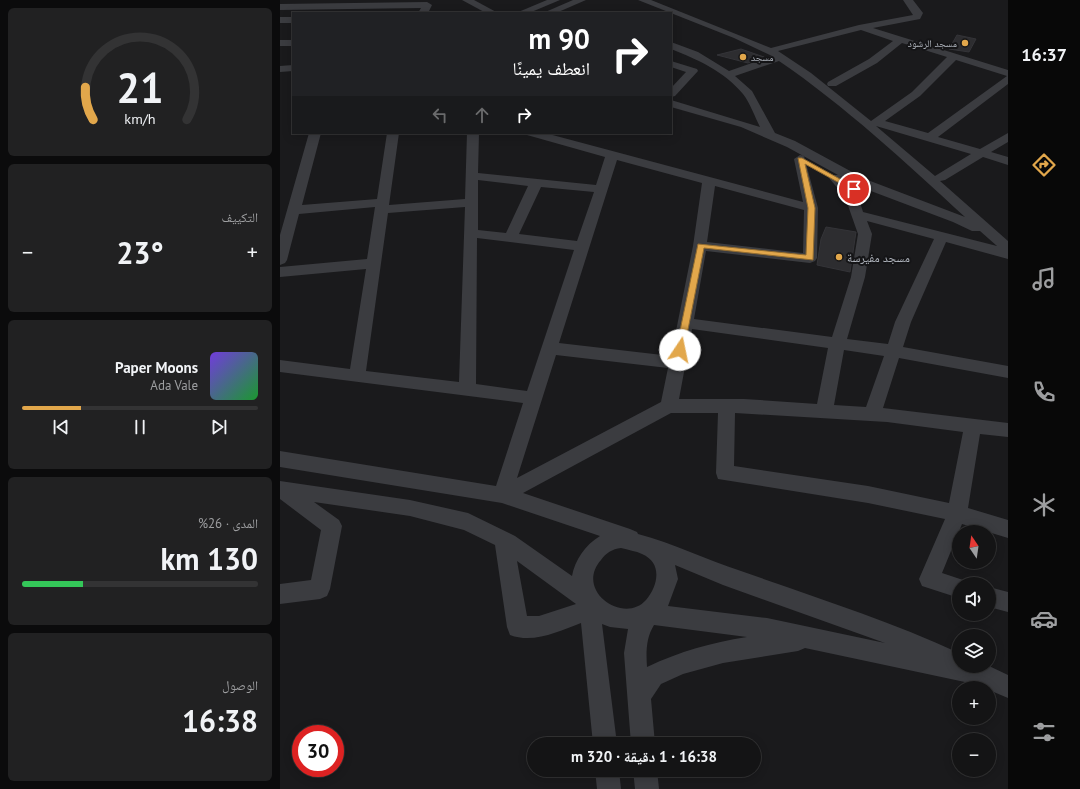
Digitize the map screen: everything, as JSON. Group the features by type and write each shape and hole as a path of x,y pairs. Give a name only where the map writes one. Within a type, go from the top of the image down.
{"street":[{"path":"467,0 491,12"},
{"path":"523,12 555,0"},
{"path":"551,12 582,0"},
{"path":"643,0 778,52 839,100 1004,239 1008,249"},
{"path":"657,0 778,52 832,84 996,223"},
{"path":"727,75 778,52 860,28 917,17 918,13 908,0"},
{"path":"287,6 427,5 424,12"},
{"path":"566,6 579,11"},
{"path":"280,20 292,20"},
{"path":"860,28 901,39 1008,73"},
{"path":"280,34 292,34"},
{"path":"832,84 873,61 901,39"},
{"path":"280,43 292,43"},
{"path":"672,45 694,54 727,75 748,93 770,135"},
{"path":"280,52 292,52"},
{"path":"876,122 916,94 954,56"},
{"path":"280,62 292,62"},
{"path":"672,64 693,71 672,93"},
{"path":"280,69 292,68"},
{"path":"929,138 1008,79"},
{"path":"672,103 745,125 770,135 791,144 860,182 958,219 1004,239"},
{"path":"672,111 760,138 854,189 924,216 1004,239"},
{"path":"876,122 1008,161"},
{"path":"280,260 315,134"},
{"path":"357,376 393,134"},
{"path":"467,390 473,134"},
{"path":"537,134 811,208"},
{"path":"941,177 982,154 1008,137"},
{"path":"502,495 612,155"},
{"path":"700,246 810,258 811,208 800,159"},
{"path":"472,176 601,189"},
{"path":"824,411 838,343 858,277 865,234 851,196 835,178"},
{"path":"669,406 700,246 709,180"},
{"path":"510,238 536,183"},
{"path":"294,210 471,202"},
{"path":"857,214 1008,254"},
{"path":"470,233 582,246"},
{"path":"872,414 904,322 942,236"},
{"path":"280,272 374,263"},
{"path":"685,323 1007,367"},
{"path":"549,348 678,363"},
{"path":"280,366 533,398"},
{"path":"502,495 669,406 727,406 872,414 1008,430"},
{"path":"727,406 725,473 869,495 957,513 1008,529"},
{"path":"952,586 929,579 957,513 973,426"},
{"path":"280,459 502,495 542,506 643,542 723,575 902,638 952,661"},
{"path":"280,489 410,508 468,522 504,540 589,605 611,618 626,620 649,614 767,630 952,666"},
{"path":"280,489 332,526 320,589 280,594"},
{"path":"604,737 601,688 589,605 583,587 583,574 587,561 596,551 607,543 619,539 643,542 660,554 668,575 667,587 663,598 649,614 639,629 635,653 643,737"},
{"path":"504,540 518,627 539,627 589,605"},
{"path":"996,599 1008,602"},
{"path":"640,695 653,676 680,663 723,652 810,638"},
{"path":"978,673 1008,687"},
{"path":"607,777 608,789"},
{"path":"646,777 647,789"}],"building":[{"name":"مسجد الرشود","path":"957,35 976,39 969,52 949,49"},
{"name":"مسجد","path":"741,49 764,57 748,63 717,55"},
{"name":"مسجد مفيرسة","path":"826,227 856,232 850,272 817,265 821,239"}],"place":[{"name":"مسجد الرشود","path":"965,43"},
{"name":"مسجد","path":"743,57"},
{"name":"مسجد مفيرسة","path":"839,257"}],"route":[{"path":"680,350 700,246 810,258 811,208 800,159 854,189"}]}
